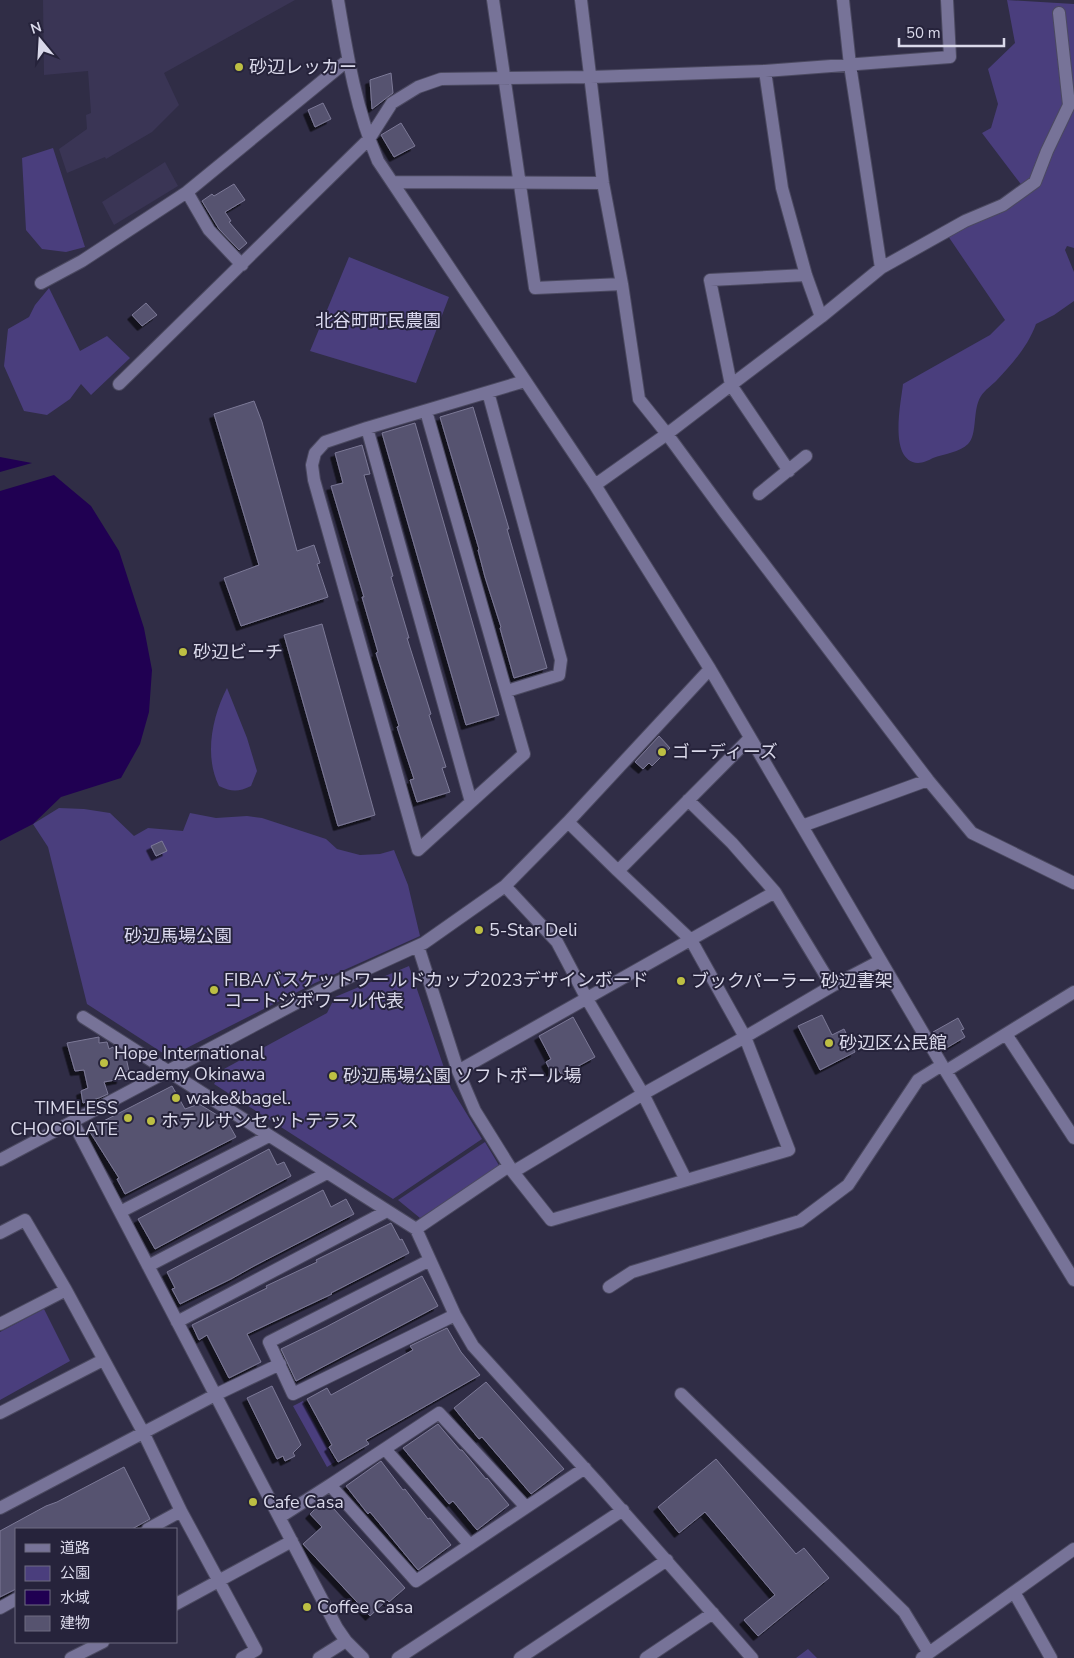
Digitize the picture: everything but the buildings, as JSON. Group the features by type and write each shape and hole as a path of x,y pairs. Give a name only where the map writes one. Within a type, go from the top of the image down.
{"street":[{"path":"338,0 348,60 369,138 378,161 595,485 710,669 944,1068 1072,1272"},
{"path":"493,0 535,288 622,284"},
{"path":"581,0 603,183 622,284 639,399 928,780 972,833 1074,883"},
{"path":"843,0 850,65 881,268"},
{"path":"119,384 369,138 392,103 418,88 441,79 591,77 765,70 950,57 947,0"},
{"path":"595,485 667,434 821,317 881,268 965,221 1003,205 1035,182 1047,151 1069,105 1059,13"},
{"path":"40,283 82,261 187,192 348,60"},
{"path":"765,70 782,188 806,274 821,317"},
{"path":"392,182 603,183"},
{"path":"187,192 208,230 242,265"},
{"path":"789,471 731,385 710,280 806,274"},
{"path":"426,410 524,754 418,850 314,480 312,465 315,453 325,442 426,410 525,381"},
{"path":"488,392 561,660 559,675 507,691"},
{"path":"367,428 471,802"},
{"path":"759,494 806,456"},
{"path":"0,1160 319,991 424,943 505,886 568,822 710,669"},
{"path":"618,872 750,738"},
{"path":"802,826 928,780"},
{"path":"688,800 732,843 775,892 832,986"},
{"path":"418,946 458,1071 475,1111 511,1169 551,1220 789,1150 745,1037 691,940 568,822"},
{"path":"505,886 557,942 587,999 643,1094 686,1180"},
{"path":"458,1071 775,892"},
{"path":"416,1228 511,1169 832,986 880,961"},
{"path":"609,1288 632,1272 800,1221 848,1185 918,1080 1006,1034 1074,992"},
{"path":"83,1017 416,1228 455,1315 473,1346 623,1510 752,1658"},
{"path":"1006,1034 1074,1138"},
{"path":"73,1122 337,1628 346,1641 363,1658"},
{"path":"120,1212 269,1136"},
{"path":"148,1266 327,1173"},
{"path":"177,1322 387,1211"},
{"path":"0,1233 25,1220 66,1290 143,1432 182,1511 256,1650 242,1658"},
{"path":"430,1260 269,1342 294,1394 455,1315"},
{"path":"0,1324 66,1290"},
{"path":"0,1413 103,1360"},
{"path":"0,1508 215,1394 280,1364"},
{"path":"681,1394 904,1612 924,1657 1074,1549"},
{"path":"280,1517 439,1413 526,1507"},
{"path":"385,1449 470,1545"},
{"path":"330,1485 416,1580 585,1468"},
{"path":"398,1658 623,1510"},
{"path":"150,1528 182,1511"},
{"path":"178,1603 292,1541"},
{"path":"520,1658 667,1560"},
{"path":"1014,1592 1051,1658"},
{"path":"0,1608 15,1600"},
{"path":"646,1658 714,1613"},
{"path":"319,1658 346,1641"},
{"path":"72,1658 101,1643"}],"shaded area":[{"path":"43,0 295,0 164,73 179,105 152,132 106,159 105,157 67,173 59,149 87,129 86,115 91,113 88,71 44,75"},
{"path":"165,162 178,186 114,225 102,202"}],"green space":[{"path":"1007,0 1074,4 1074,248 1067,246 1065,250 1074,272 1074,301 1054,315 1036,324 1020,354 983,394 978,402 973,434 968,444 956,451 918,463 909,460 903,452 900,442 898,430 903,384 990,335 1005,320 948,236 1026,191 982,133 991,128 998,104 988,69 1015,43"},
{"path":"53,148 85,247 66,252 42,249 26,230 22,158"},
{"name":"北谷町町民農園","path":"349,257 449,297 416,383 310,351"},
{"path":"49,288 80,351 107,336 130,358 91,395 81,384 70,399 47,415 24,411 4,366 8,329 29,317 35,305"},
{"path":"227,688 247,738 257,771 251,786 239,790 231,790 219,786 212,762 211,749 214,724 217,711"},
{"name":"砂辺馬場公園","path":"59,808 110,813 134,836 148,828 183,831 190,813 216,818 247,816 262,818 326,839 337,849 360,855 380,854 394,850 408,885 420,936 315,983 169,1057 87,1004 48,847 33,824"},
{"name":"砂辺馬場公園 ソフトボール場","path":"409,966 451,1088 482,1139 393,1199 214,1084 224,1069 327,1013 335,997"},
{"path":"485,1142 500,1167 420,1218 398,1200"},
{"path":"44,1309 70,1361 0,1400 0,1332"},
{"path":"303,1401 335,1462 327,1467 293,1406"},
{"path":"808,1649 817,1658 796,1658"}],"water":[{"path":"0,457 32,463 0,472"},
{"path":"54,475 91,506 119,551 144,628 152,670 149,712 140,744 121,778 61,797 33,824 0,841 0,491"}],"place":[{"name":"砂辺レッカー","path":"239,67"},
{"name":"砂辺ビーチ","path":"183,652"},
{"name":"ゴーディーズ","path":"662,752"},
{"name":"5-Star Deli","path":"479,930"},
{"name":"ブックパーラー 砂辺書架","path":"681,981"},
{"name":"FIBAバスケットワールドカップ2023デザインボード コートジボワール代表","path":"214,990"},
{"name":"砂辺区公民館","path":"829,1043"},
{"name":"Hope International Academy Okinawa","path":"104,1063"},
{"name":"砂辺馬場公園 ソフトボール場","path":"333,1076"},
{"name":"wake&bagel.","path":"176,1098"},
{"name":"TIMELESS CHOCOLATE","path":"128,1118"},
{"name":"ホテルサンセットテラス","path":"151,1121"},
{"name":"Cafe Casa","path":"253,1502"},
{"name":"Coffee Casa","path":"307,1607"}]}
